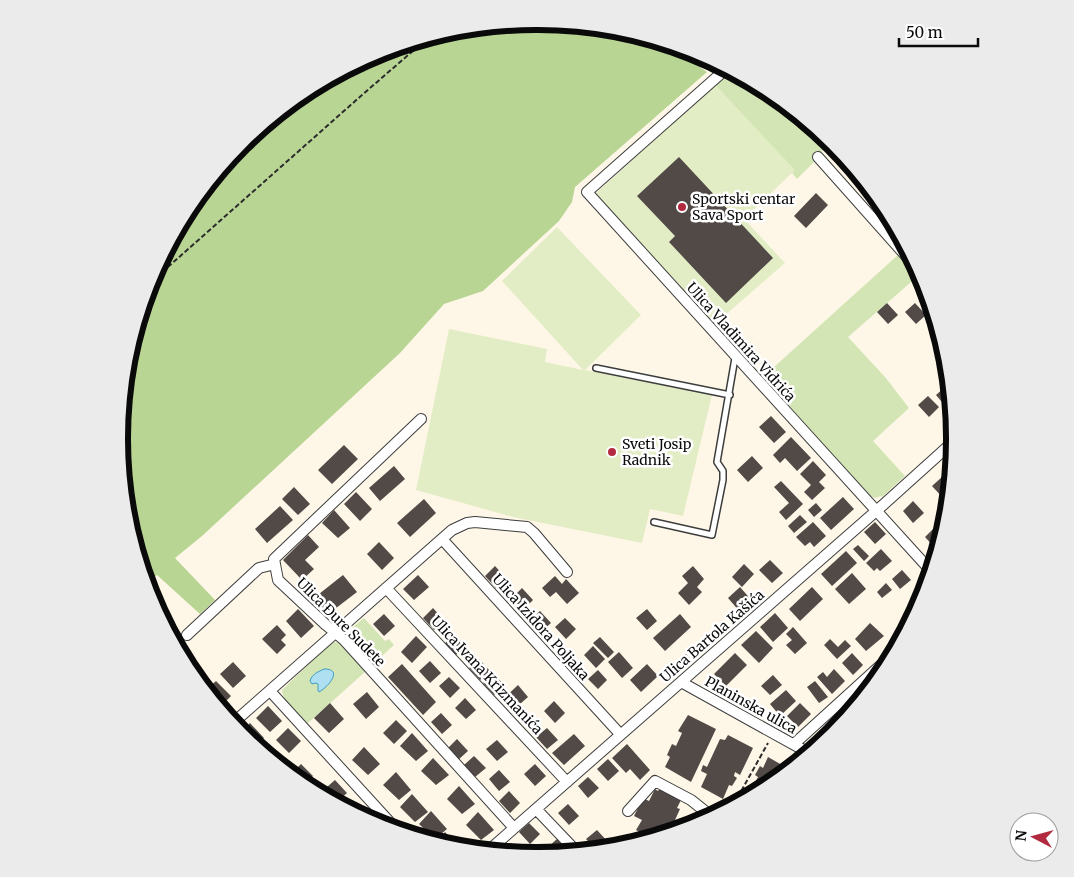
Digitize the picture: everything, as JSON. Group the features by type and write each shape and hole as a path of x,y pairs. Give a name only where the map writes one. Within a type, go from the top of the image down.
{"street":[{"name":"Ulica Vladimira Vidrića","path":"721,74 587,192 926,565"},
{"path":"818,157 896,243"},
{"path":"187,635 259,568 275,564 274,559 421,419"},
{"name":"Ulica Bartola Kašića","path":"495,845 946,449"},
{"path":"239,718 452,530 467,523 475,522 527,527 567,572"},
{"name":"Ulica Izidora Poljaka","path":"442,539 620,734"},
{"name":"Ulica Đure Sudete","path":"275,564 278,580 344,640 514,828"},
{"name":"Ulica Ivana Krizmanića","path":"386,588 567,782"},
{"path":"794,744 869,676"},
{"name":"Planinska ulica","path":"681,682 802,749"},
{"path":"270,691 386,818"},
{"path":"628,811 655,781 691,800 705,811"},
{"path":"536,809 571,845"}],"lane":[{"path":"654,522 712,536 723,480 723,471 717,462 736,357"},
{"path":"596,368 730,395"}],"path":[{"path":"166,269 415,49"},
{"path":"741,792 773,734"}],"green space":[{"path":"537,30 590,33 643,44 668,52 688,59 707,72 575,187 572,202 559,221 483,291 444,304 400,353 202,536 175,558 215,600 200,614 157,575 153,578 142,544 136,518 129,465 129,412 136,359 142,333 160,282 183,234 197,212 230,169 268,131 310,99 356,72 381,61 431,44 484,33"},
{"path":"726,77 741,85 786,114 825,149 814,158 815,161 797,179 792,173 794,170 715,85"},
{"name":"Sportski centar Sava Sport","path":"715,85 795,170 744,219 785,263 715,324 595,194"},
{"path":"557,227 641,315 585,370 712,395 683,516 650,509 642,543 513,517 416,490 449,329 547,349 545,362 583,370 502,281"},
{"path":"899,254 904,259 913,280 848,337 885,377 909,408 873,441 905,476 882,497 875,498 870,496 763,377"},
{"path":"364,618 385,641 389,639 394,645 372,665 351,642 349,637 352,628"},
{"path":"335,642 339,643 366,671 307,724 288,704 282,690 327,646"}],"water":[{"path":"324,669 330,670 334,675 330,683 319,692 318,684 312,684 310,681 317,672"}],"building":[{"path":"679,157 773,258 726,303 669,242 675,236 637,196"},
{"path":"816,193 828,205 806,228 794,216"},
{"path":"887,303 898,315 888,324 877,312"},
{"path":"915,303 926,315 916,324 905,312"},
{"path":"942,389 944,405 936,395"},
{"path":"928,396 939,407 929,417 918,405"},
{"path":"771,416 786,432 774,443 759,427"},
{"path":"791,437 811,458 797,471 785,458 780,463 773,455"},
{"path":"344,445 358,459 332,484 318,470"},
{"path":"752,456 763,468 748,482 737,470"},
{"path":"813,461 826,475 819,482 825,488 812,500 804,492 811,485 800,474"},
{"path":"394,466 405,479 380,501 369,488"},
{"path":"942,477 944,478 941,496 932,486"},
{"path":"781,481 803,504 786,520 779,512 789,503 774,487"},
{"path":"294,487 310,504 298,515 282,499"},
{"path":"356,492 372,509 360,521 344,504"},
{"path":"843,497 854,509 831,530 820,518"},
{"path":"424,499 436,513 410,537 397,523"},
{"path":"913,501 924,513 913,523 903,511"},
{"path":"816,503 822,510 814,517 808,510"},
{"path":"280,506 293,520 267,543 255,529"},
{"path":"334,510 350,528 338,538 322,523"},
{"path":"800,515 807,522 794,533 788,526"},
{"path":"813,522 826,536 814,547 810,542 805,546 796,537"},
{"path":"875,522 886,534 875,544 864,532"},
{"path":"935,527 932,544 925,537"},
{"path":"308,535 319,547 305,560 314,569 302,580 283,560"},
{"path":"379,542 394,558 382,570 367,554"},
{"path":"858,545 869,556 864,561 853,549"},
{"path":"881,549 892,561 880,571 877,568 874,571 866,563"},
{"path":"846,551 857,563 832,586 821,574"},
{"path":"770,560 783,573 772,583 759,570"},
{"path":"744,564 754,574 742,587 732,577"},
{"path":"495,566 506,578 496,588 485,576"},
{"path":"693,566 704,579 697,587 702,592 689,605 678,593 688,583 682,576"},
{"path":"902,570 911,580 900,589 892,579"},
{"path":"852,573 866,589 849,604 835,589"},
{"path":"343,575 357,592 327,615 314,598"},
{"path":"418,575 429,587 414,600 403,589"},
{"path":"555,576 562,584 566,579 579,593 567,604 556,592 550,597 542,588"},
{"path":"886,583 892,590 882,598 877,592"},
{"path":"740,587 753,602 741,613 728,598"},
{"path":"812,587 823,599 800,621 789,609"},
{"path":"522,588 533,600 523,610 512,598"},
{"path":"433,608 444,620 434,630 423,618"},
{"path":"298,609 314,626 301,638 286,621"},
{"path":"647,609 657,621 647,630 636,618"},
{"path":"540,611 551,623 541,632 530,620"},
{"path":"775,613 788,628 773,642 760,627"},
{"path":"384,614 395,626 384,636 373,624"},
{"path":"680,614 691,627 665,651 653,638"},
{"path":"565,618 576,629 566,639 555,627"},
{"path":"870,623 884,636 866,651 855,639"},
{"path":"277,625 286,635 281,640 286,645 277,654 262,639"},
{"path":"793,627 807,643 795,654 786,645 792,640 786,634"},
{"path":"756,631 773,648 759,663 741,645"},
{"path":"454,635 464,647 454,657 443,645"},
{"path":"416,636 427,647 412,663 401,652"},
{"path":"600,637 614,652 608,658 593,643"},
{"path":"830,639 838,647 845,640 851,646 837,659 824,645"},
{"path":"593,646 605,659 596,668 584,655"},
{"path":"619,652 633,668 622,678 608,662"},
{"path":"735,653 747,665 726,686 714,674"},
{"path":"852,653 863,665 853,675 842,663"},
{"path":"686,654 692,661 679,672 673,665"},
{"path":"479,659 490,671 480,680 469,668"},
{"path":"430,661 441,673 430,683 419,671"},
{"path":"233,662 246,676 233,688 220,674"},
{"path":"402,664 436,702 423,715 388,677"},
{"path":"647,664 658,676 641,692 630,680"},
{"path":"834,669 845,681 832,694 817,677 823,672 827,677"},
{"path":"598,670 607,680 598,689 588,679"},
{"path":"493,673 504,685 494,695 483,683"},
{"path":"773,675 782,685 770,695 761,686"},
{"path":"449,677 460,688 450,698 439,686"},
{"path":"216,681 231,696 225,702 212,685"},
{"path":"815,681 828,697 819,703 807,687"},
{"path":"518,685 528,697 512,711 502,700"},
{"path":"786,690 796,701 780,716 770,704"},
{"path":"367,692 379,707 366,719 353,704"},
{"path":"465,698 476,710 466,719 455,708"},
{"path":"554,701 565,713 555,723 544,711"},
{"path":"330,703 344,719 329,733 314,718"},
{"path":"800,703 811,714 798,727 787,716"},
{"path":"268,706 282,721 270,732 256,718"},
{"path":"441,713 452,725 442,734 431,722"},
{"path":"688,715 716,729 691,782 665,767 670,757 667,755 672,744 676,746 682,733 678,731"},
{"path":"396,720 407,731 394,744 383,733"},
{"path":"250,723 264,738 262,740 247,726"},
{"path":"288,728 301,741 289,753 276,740"},
{"path":"547,728 558,740 547,749 536,737"},
{"path":"412,733 428,751 416,761 400,746"},
{"path":"574,734 585,746 564,765 552,753"},
{"path":"728,735 753,748 740,775 735,772 734,776 737,778 732,786 729,785 723,799 701,787 707,774 701,771 703,765 707,767 720,739 725,740"},
{"path":"457,739 468,751 458,760 447,749"},
{"path":"497,740 508,752 497,761 486,749"},
{"path":"627,744 650,770 640,780 630,769 626,773 612,758"},
{"path":"364,747 380,764 368,775 352,760"},
{"path":"474,756 486,768 475,777 464,765"},
{"path":"768,757 783,765 754,784 758,777 755,775 760,766 763,768"},
{"path":"433,758 449,775 436,785 421,771"},
{"path":"608,759 619,771 608,781 597,769"},
{"path":"301,764 313,776 311,778 296,769"},
{"path":"535,764 546,776 535,786 524,774"},
{"path":"499,770 510,782 499,791 489,779"},
{"path":"396,772 411,790 399,800 383,785"},
{"path":"588,777 599,788 588,798 578,786"},
{"path":"335,780 347,793 342,797 326,788"},
{"path":"459,786 475,804 462,814 447,799"},
{"path":"660,788 681,800 677,808 680,809 675,820 678,821 642,833 636,830 642,820 634,816 643,798 649,801 655,789 658,791"},
{"path":"509,791 520,803 510,813 499,801"},
{"path":"412,794 428,812 415,822 400,807"},
{"path":"568,804 579,816 569,825 558,813"},
{"path":"431,811 447,829 440,835 427,832 419,824"},
{"path":"478,812 494,830 481,840 466,825"},
{"path":"529,823 540,834 530,844 519,832"},
{"path":"597,830 607,841 590,844 586,839"},
{"path":"445,832 450,837 442,836"},
{"path":"557,839 563,846 549,847"}],"place":[{"name":"Sportski centar Sava Sport","path":"682,207"},
{"name":"Sveti Josip Radnik","path":"612,452"}]}
